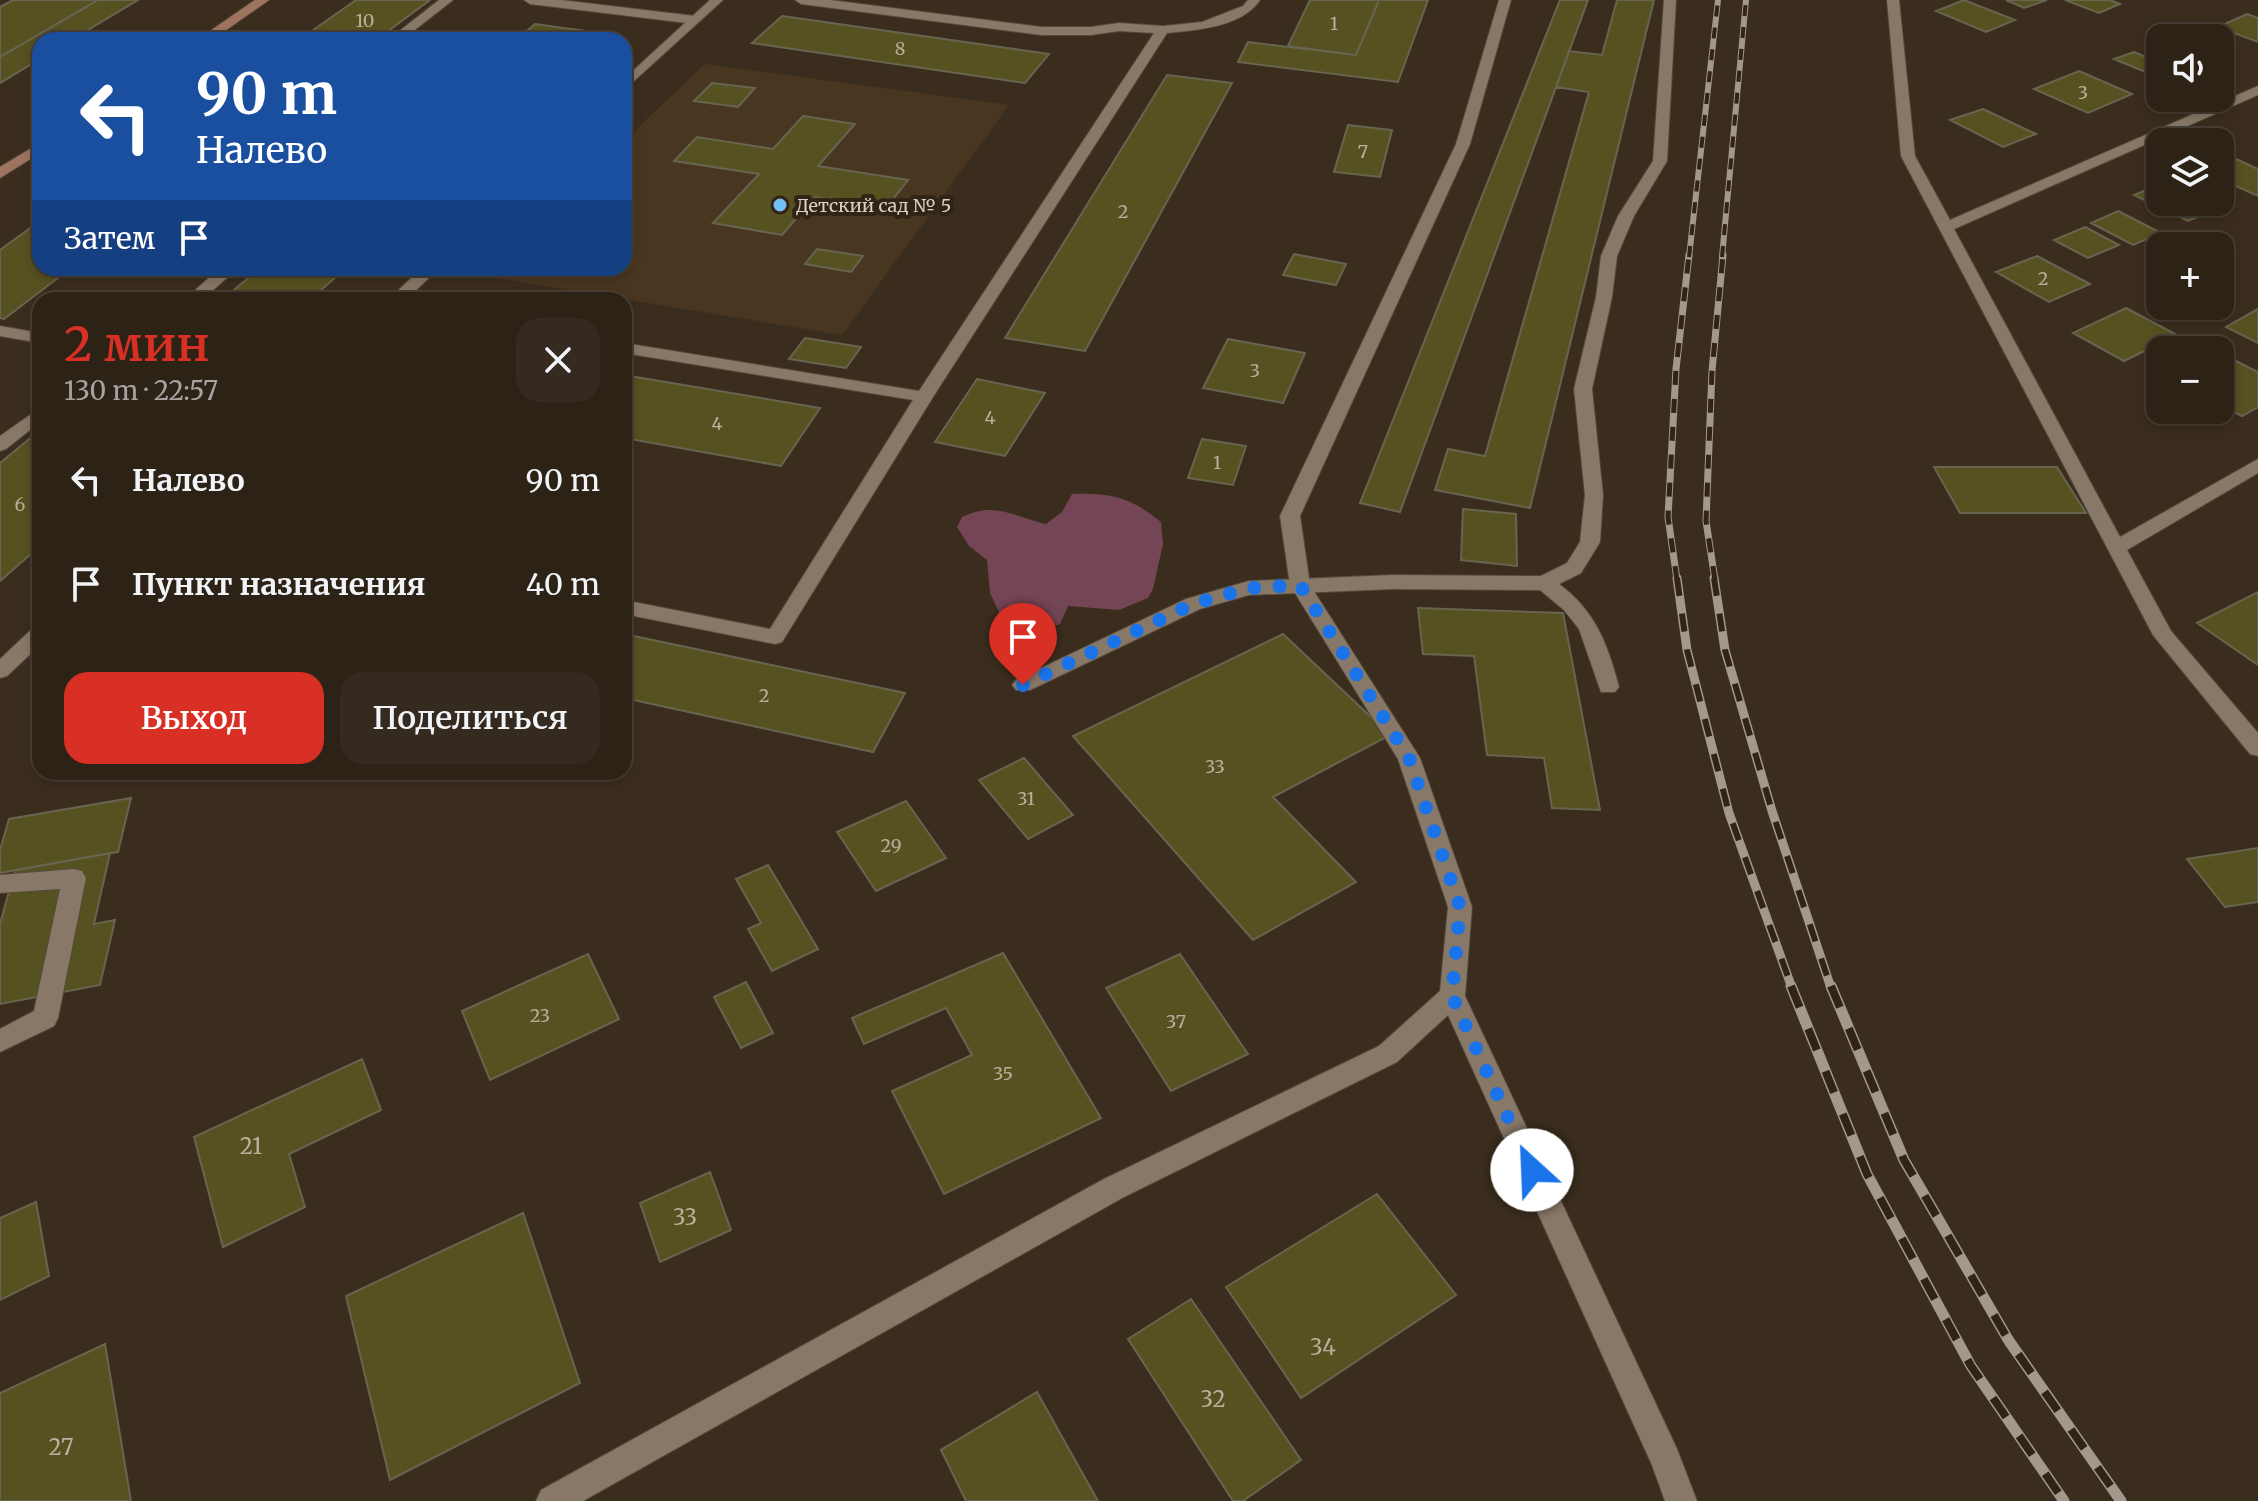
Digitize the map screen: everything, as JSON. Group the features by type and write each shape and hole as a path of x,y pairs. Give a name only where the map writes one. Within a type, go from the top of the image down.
{"main road":[{"path":"215,32 263,0"},
{"path":"0,174 32,152"}],"street":[{"path":"405,32 447,0"},
{"path":"530,0 695,20"},
{"path":"632,79 717,0"},
{"path":"801,0 1042,31 1091,31 1119,27 1163,30 1204,26 1231,18 1248,9 1254,0"},
{"path":"1505,0 1463,144 1290,516 1300,585 1409,758 1460,907 1452,996 1666,1460 1681,1501"},
{"path":"1023,685 1193,604 1249,588 1544,583 1574,568 1590,542 1594,495 1583,389 1604,297 1609,256 1626,216 1660,161 1670,0"},
{"path":"1893,0 1908,156 2163,635 2258,748"},
{"path":"632,609 775,637 924,397 1163,30"},
{"path":"1946,227 2258,90"},
{"path":"202,292 220,276"},
{"path":"405,292 422,276"},
{"path":"3,334 32,337"},
{"path":"632,349 924,397"},
{"path":"0,445 32,419"},
{"path":"2117,547 2258,465"},
{"path":"1544,583 1571,601 1598,644 1608,687"},
{"path":"0,671 32,641"},
{"path":"0,884 74,878 45,1018 0,1041"},
{"path":"552,1501 1114,1188 1388,1054 1452,996"}],"shaded area":[{"name":"Детский сад № 5","path":"705,64 1009,105 842,335 632,300 632,292 582,292 485,276 632,276 632,133"},
{"path":"1072,494 1120,498 1161,522 1163,544 1153,589 1148,598 1119,610 1068,606 1060,624 1035,632 1006,627 990,593 987,560 969,546 957,527 962,517 985,510 1005,512 1046,524 1062,512"}],"building":[{"path":"13,0 98,0 43,32 32,32 32,38 0,57 0,7"},
{"path":"98,0 138,0 84,32 43,32"},
{"path":"356,0 430,0 387,32 310,32"},
{"path":"1310,0 1379,0 1356,55 1288,46"},
{"path":"1379,0 1428,0 1398,82 1238,62 1248,42 1356,55"},
{"path":"1560,0 1588,0 1400,512 1360,503"},
{"path":"1617,0 1654,0 1530,508 1435,490 1448,449 1485,456 1589,92 1556,87 1569,51 1602,55"},
{"path":"1964,0 2015,20 1986,32 1936,11"},
{"path":"2006,0 2047,0 2024,8"},
{"path":"2065,0 2110,0 2120,4 2099,13"},
{"path":"2247,14 2258,18 2258,42 2234,33 2234,24 2225,24"},
{"path":"782,16 1049,54 1025,83 752,43"},
{"path":"535,24 590,32 526,32"},
{"path":"32,38 32,64 0,83 0,57"},
{"path":"2134,52 2146,57 2146,72 2114,59"},
{"path":"2079,71 2132,94 2088,113 2034,89"},
{"path":"1167,75 1232,83 1085,351 1005,338"},
{"path":"712,83 755,88 738,107 694,101"},
{"path":"1983,109 2036,134 2003,147 1950,120"},
{"path":"803,116 855,124 818,166 908,180 886,208 815,197 782,235 713,223 759,174 674,161 697,137 773,149"},
{"path":"1348,125 1392,130 1380,177 1334,172"},
{"path":"2234,158 2258,169 2258,196 2234,185"},
{"path":"2146,190 2146,201 2134,195"},
{"path":"2118,211 2159,232 2146,232 2146,239 2133,245 2091,223"},
{"path":"2178,216 2201,216 2188,221"},
{"path":"32,227 32,276 60,276 39,292 32,292 32,298 4,319 0,318 0,250"},
{"path":"2085,227 2119,245 2088,258 2054,240"},
{"path":"817,249 863,256 851,272 805,264"},
{"path":"1294,254 1346,264 1336,285 1283,275"},
{"path":"2037,256 2090,284 2049,302 1996,272"},
{"path":"250,276 337,276 319,292 232,292"},
{"path":"2126,308 2177,335 2146,336 2146,350 2124,361 2073,333"},
{"path":"2258,309 2258,343 2226,327"},
{"path":"805,338 861,347 846,368 789,359"},
{"path":"1228,339 1305,353 1283,403 1203,388"},
{"path":"2234,362 2258,372 2258,407 2242,416 2234,412"},
{"path":"632,376 820,408 781,466 632,439"},
{"path":"977,379 1045,393 1005,456 935,442"},
{"path":"32,437 32,553 0,581 0,463"},
{"path":"1202,439 1246,446 1233,485 1188,478"},
{"path":"1934,467 2057,467 2086,513 1960,513"},
{"path":"1463,509 1516,514 1517,566 1461,560"},
{"path":"2258,592 2258,665 2197,623"},
{"path":"1418,608 1563,613 1600,810 1552,808 1544,758 1487,755 1474,656 1423,654"},
{"path":"1283,634 1390,735 1273,797 1356,882 1253,940 1073,736"},
{"path":"632,636 905,693 873,752 632,700"},
{"path":"1024,758 1073,815 1028,839 979,780"},
{"path":"131,798 118,852 0,873 0,850 9,819"},
{"path":"906,801 946,858 876,891 837,832"},
{"path":"2258,848 2258,902 2225,907 2187,859"},
{"path":"110,853 94,924 115,920 100,985 0,1004 0,924 15,870"},
{"path":"768,865 818,949 772,971 748,929 761,923 736,879"},
{"path":"1003,953 1101,1118 944,1194 892,1091 972,1055 946,1008 864,1044 852,1018"},
{"path":"588,954 619,1019 490,1080 462,1011"},
{"path":"1180,954 1248,1054 1171,1091 1106,988"},
{"path":"746,982 773,1033 741,1048 714,997"},
{"path":"362,1059 381,1110 289,1154 305,1207 223,1247 194,1137"},
{"path":"710,1172 731,1230 660,1262 640,1203"},
{"path":"1377,1194 1456,1295 1301,1398 1226,1287"},
{"path":"36,1202 49,1276 0,1300 0,1218"},
{"path":"523,1213 580,1383 390,1480 346,1296"},
{"path":"1191,1299 1301,1460 1243,1501 1233,1501 1128,1339"},
{"path":"105,1344 131,1501 0,1501 0,1393"},
{"path":"1037,1392 1098,1501 966,1501 941,1450"}],"railway":[{"path":"1689,257 1718,0"},
{"path":"1722,257 1746,0"},
{"path":"1677,580 1668,517 1676,369 1689,255"},
{"path":"1715,580 1706,521 1712,371 1723,255"},
{"path":"1677,578 1687,650 1729,813 1792,988"},
{"path":"1714,578 1725,650 1772,811 1831,988"},
{"path":"1791,986 1867,1174 1971,1366 2064,1501"},
{"path":"1831,986 1904,1160 2009,1341 2121,1501"}],"place":[{"name":"Детский сад № 5","path":"780,205"}],"route":[{"path":"1023,685 1193,604 1249,588 1300,585 1409,758 1460,907 1452,996 1532,1170"}]}
